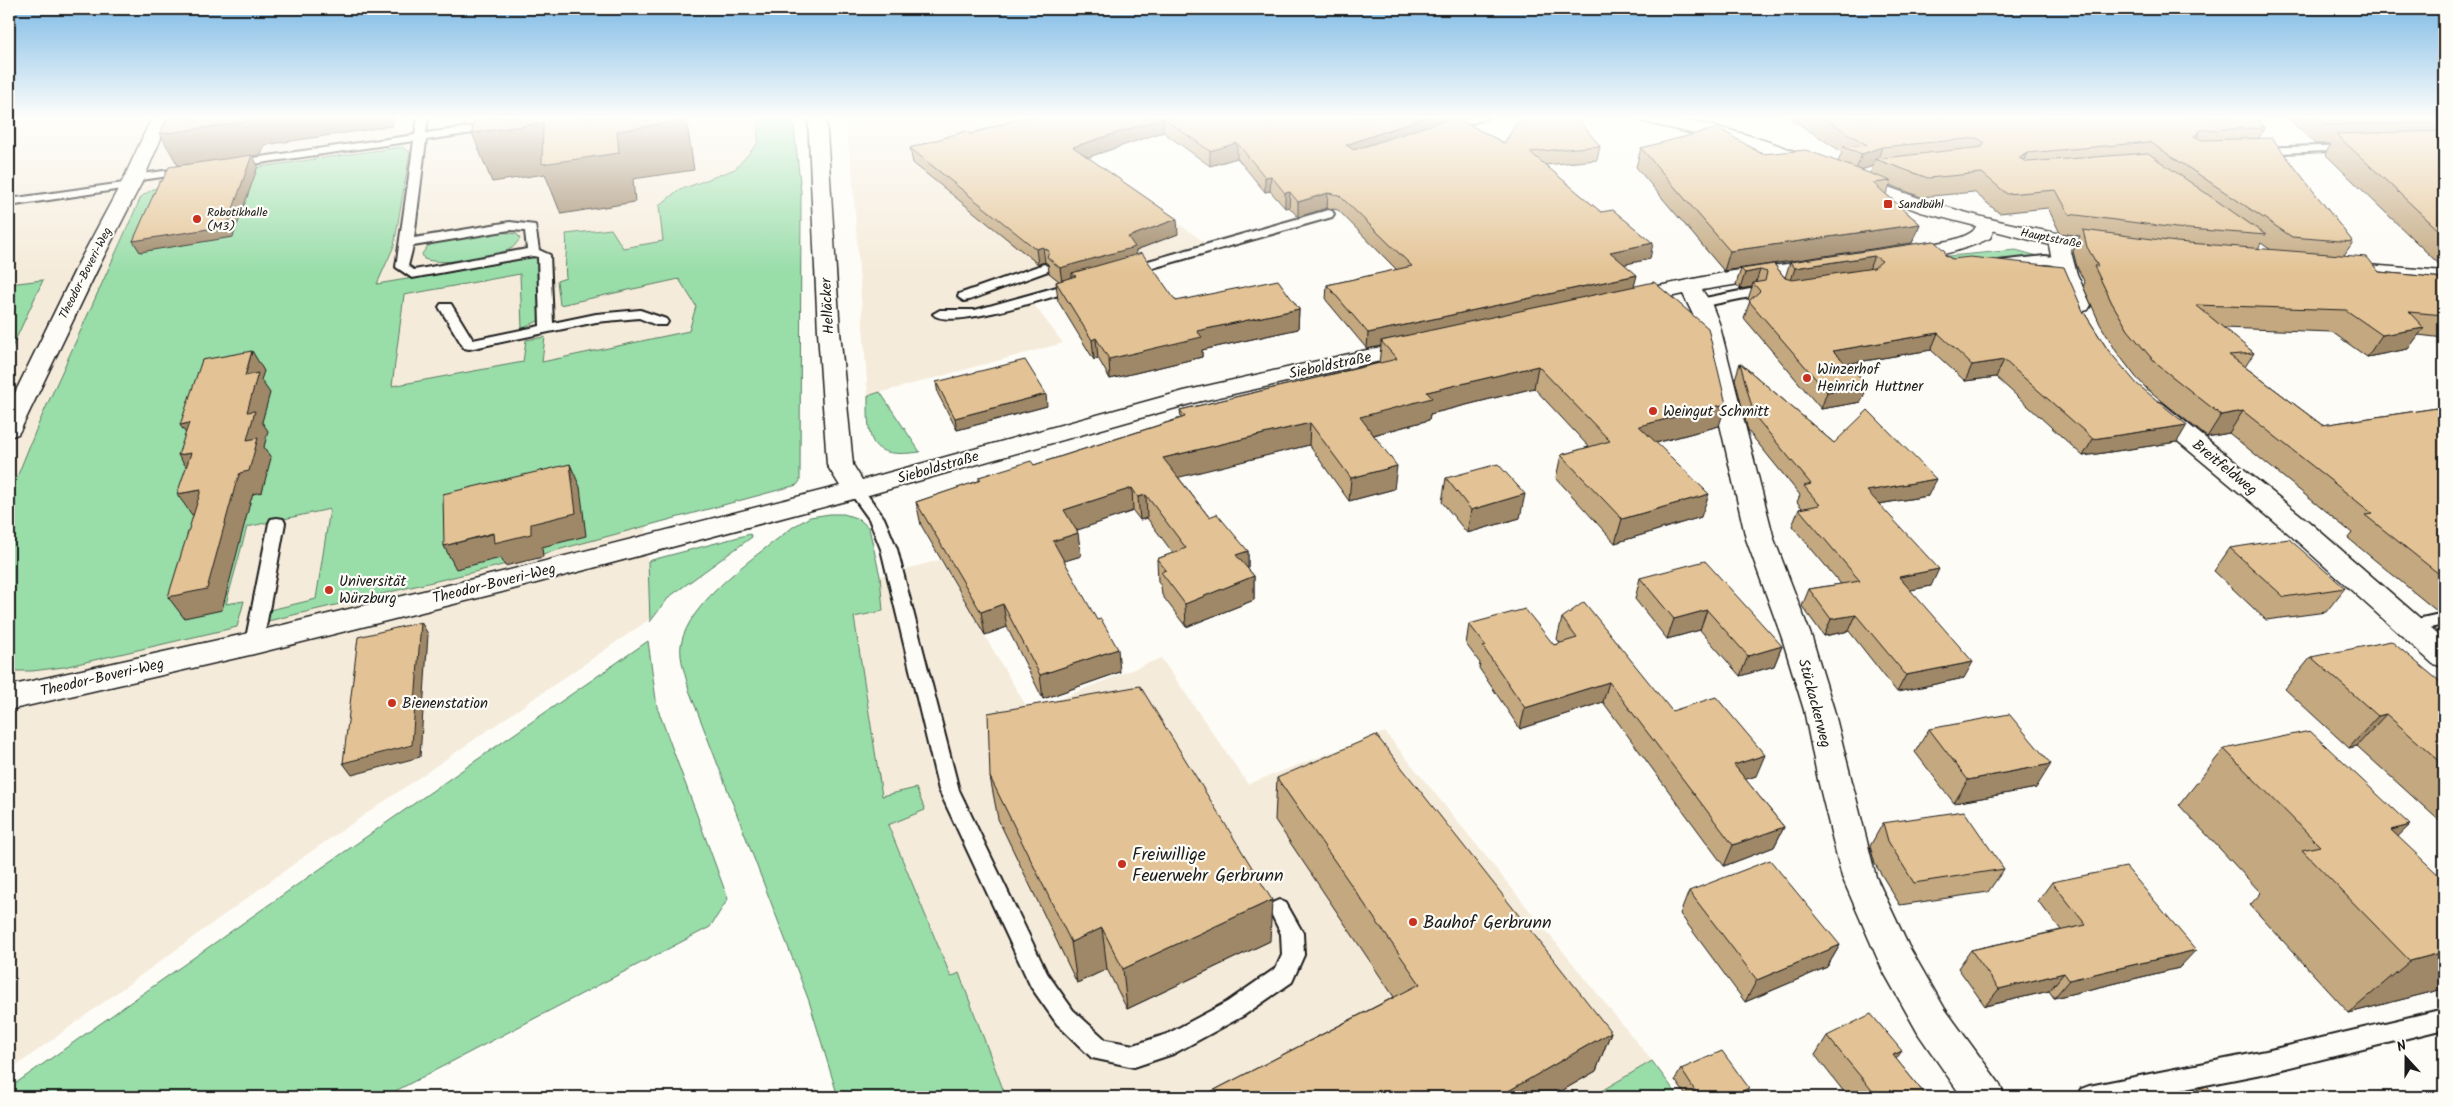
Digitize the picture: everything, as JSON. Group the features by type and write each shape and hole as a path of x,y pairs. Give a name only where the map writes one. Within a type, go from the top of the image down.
{"street":[{"name":"Theodor-Boveri-Weg","path":"9,429 90,262 138,169"},
{"name":"Helläcker","path":"821,169 829,332 840,465 856,490"},
{"name":"Hauptstraße","path":"1832,169 1855,176 1928,208 1986,225 2060,252 2136,251"},
{"path":"1889,255 1956,245 1983,234 1986,225"},
{"path":"2060,252 2089,325"},
{"path":"1605,304 1695,295 1733,278 1776,278 1844,262"},
{"path":"2325,268 2444,277"},
{"name":"Stückackerweg","path":"1695,295 1708,323 1760,539 1797,638 1819,710 1834,780 1859,877 1895,957 1932,1022 1986,1097"},
{"name":"Sieboldstraße","path":"676,537 856,490 1192,396 1440,341"},
{"name":"Breitfeldweg","path":"2137,394 2298,527 2444,656"},
{"name":"Theodor-Boveri-Weg","path":"9,698 254,643 676,537"}],"lane":[{"path":"416,169 407,243 402,267 412,274 533,252 544,255 547,328"},
{"path":"9,203 193,170"},
{"path":"1118,274 1328,214"},
{"path":"407,243 510,226 531,228 533,252"},
{"path":"1985,266 2045,260 2060,252"},
{"path":"964,297 1044,268"},
{"path":"940,314 976,314 1090,282"},
{"path":"1695,295 1755,292"},
{"path":"446,307 469,345 522,336 547,328 596,318 640,314 661,322"},
{"path":"856,490 876,518 889,549 949,790 1039,980 1064,1017 1100,1050 1134,1056 1173,1043 1235,1009 1284,974 1293,955 1292,933 1278,909"},
{"path":"254,643 277,523"},
{"path":"2410,626 2444,619"},
{"path":"2089,1097 2266,1062 2444,1019"}],"shaded area":[{"name":"Universität Würzburg","path":"9,169 765,169 646,518 650,619 309,853 9,1071"},
{"path":"1099,169 1206,243 1025,293 1063,343 868,396 852,170"},
{"path":"940,560 1029,711 1161,658 1248,784 1385,732 1652,1061 1591,1097 1007,1097 959,974 951,977 888,824 925,810 882,796 854,617 883,611 880,576"}],"green space":[{"path":"247,169 407,169 394,246 377,284 538,257 542,319 522,329 520,274 404,295 392,386 523,362 526,340 545,337 542,362 689,331 696,306 679,279 560,305 557,281 566,278 566,234 611,229 623,248 663,241 659,206 677,191 735,169 799,169 801,192 800,481 797,485 491,568 268,621 270,610 316,599 330,509 247,527 226,604 244,601 237,627 64,667 32,671 9,671 9,497 38,425 141,197 146,193 157,187 187,177"},
{"path":"499,232 517,234 520,239 513,247 504,252 469,260 432,261 424,259 422,254 427,247 436,242"},
{"path":"2016,250 2037,256 1959,263 1938,257"},
{"path":"43,280 9,354 9,284"},
{"path":"880,392 920,452 890,453 874,444 870,435 868,396"},
{"path":"844,514 859,519 869,528 880,576 883,611 854,617 882,796 916,788 925,810 888,825 951,977 959,973 1006,1097 838,1097 809,1001 689,690 682,662 681,645 686,628 697,612 727,580 793,527 810,517"},
{"path":"750,534 752,537 669,597 650,622 648,561"},
{"path":"648,641 657,707 728,899 710,927 384,1097 9,1097 9,1088"},
{"path":"1652,1061 1679,1097 1591,1097"}],"building":[{"path":"168,169 247,169 227,226 133,241 159,182 162,181"},
{"path":"936,169 1104,169 1177,219 1128,237 1135,247 1060,268 1047,257 1049,251 1043,247 1036,249"},
{"path":"1258,169 1550,169 1601,212 1613,210 1653,243 1610,252 1637,275 1368,333 1327,285 1412,266 1339,195 1328,193 1298,202 1290,192 1285,193 1271,176 1265,177"},
{"path":"1659,169 1857,169 1891,181 1873,183 1920,224 1730,251"},
{"path":"1902,169 2170,169 2266,235 2176,228 2069,214 2056,190 2007,194 1982,173 1928,178"},
{"path":"2190,169 2296,169 2353,242 2292,237"},
{"path":"2373,169 2444,169 2444,235"},
{"path":"2083,230 2176,242 2367,257 2379,272 2444,278 2444,315 2409,312 2424,328 2382,335 2346,310 2196,305 2254,353 2229,355 2322,425 2444,407 2444,578 2365,515 2373,514 2243,411 2221,415 2159,366 2128,330 2112,303 2094,266 2098,266 2087,247"},
{"path":"1934,241 1945,251 1945,255 1952,259 1970,257 2064,267 2083,311 2108,350 2137,384 2187,425 2093,439 2004,360 1972,365 1938,333 1833,351 1868,385 1827,392 1749,301 1760,291 1753,283 1765,281 1767,272 1760,270 1745,273 1741,269 1774,264 1785,278 1792,280 1874,268 1882,261 1874,256 1795,268 1790,262"},
{"path":"1142,253 1176,301 1278,280 1299,309 1197,331 1202,337 1109,359 1096,338 1092,340 1056,282 1076,276 1072,273"},
{"path":"1654,282 1708,328 1726,404 1639,426 1709,494 1622,519 1561,455 1610,441 1538,366 1427,392 1432,398 1360,417 1397,466 1351,478 1310,423 1163,458 1209,517 1217,514 1248,551 1236,555 1254,576 1185,604 1161,572 1166,570 1157,559 1186,548 1146,495 1138,497 1132,488 1064,510 1078,533 1053,541 1097,620 1101,619 1118,649 1040,675 1003,604 981,612 916,502 981,480 979,477 1031,461 1034,465 1185,417 1180,410 1397,359 1381,341"},
{"path":"252,351 245,376 258,373 247,412 255,411 247,440 258,438 249,471 240,473 236,483 207,589 168,597 201,490 177,494 191,453 178,455 189,423 180,425 202,360"},
{"path":"1025,360 1046,394 955,418 936,382"},
{"path":"1740,363 1834,443 1868,410 1936,479 1867,491 1939,569 1899,577 1973,662 1906,675 1856,615 1831,619 1809,589 1860,581 1799,509 1820,505 1804,486 1811,484 1754,415"},
{"path":"570,464 576,513 531,524 531,534 494,543 493,533 444,546 443,494"},
{"path":"1498,464 1525,494 1471,510 1446,478"},
{"path":"2289,539 2345,588 2284,597 2230,548"},
{"path":"1705,561 1782,646 1748,656 1707,610 1674,619 1640,578"},
{"path":"1584,602 1672,711 1716,697 1765,755 1734,765 1784,827 1733,845 1609,682 1525,708 1483,647 1486,646 1469,624 1525,609 1554,645 1577,638 1562,618"},
{"name":"Bienenstation","path":"421,622 412,745 343,763 358,637"},
{"path":"2391,641 2444,685 2444,765 2386,714 2378,716 2311,657"},
{"name":"Freiwillige Feuerwehr Gerbrunn","path":"1140,686 1272,900 1123,969 1102,928 1071,942 990,777 988,713"},
{"path":"2009,714 2051,764 1968,780 1929,729"},
{"path":"2310,731 2410,825 2391,830 2444,880 2444,952 2410,961 2302,850 2320,846 2224,749"},
{"name":"Bauhof Gerbrunn","path":"1376,735 1611,1032 1498,1097 1201,1097 1420,984 1277,778"},
{"path":"1964,811 2004,869 1914,883 1888,841 1883,823"},
{"path":"1770,860 1840,945 1757,980 1689,891"},
{"path":"2126,867 2196,950 2069,980 2064,973 1999,989 1971,950 2086,925 2052,882"},
{"path":"1871,1014 1902,1051 1893,1055 1927,1097 1868,1097 1875,1094 1827,1036"},
{"path":"1722,1051 1749,1088 1729,1097 1699,1097 1681,1069"},
{"path":"2207,1086 2217,1097 2179,1097"}],"place":[{"name":"Sandbühl","path":"1888,204"},
{"name":"Robotikhalle (M3)","path":"197,219"},
{"name":"Winzerhof Heinrich Huttner","path":"1807,378"},
{"name":"Weingut Schmitt","path":"1653,411"},
{"name":"Universität Würzburg","path":"329,590"},
{"name":"Bienenstation","path":"392,703"},
{"name":"Freiwillige Feuerwehr Gerbrunn","path":"1122,864"},
{"name":"Bauhof Gerbrunn","path":"1413,922"}]}
